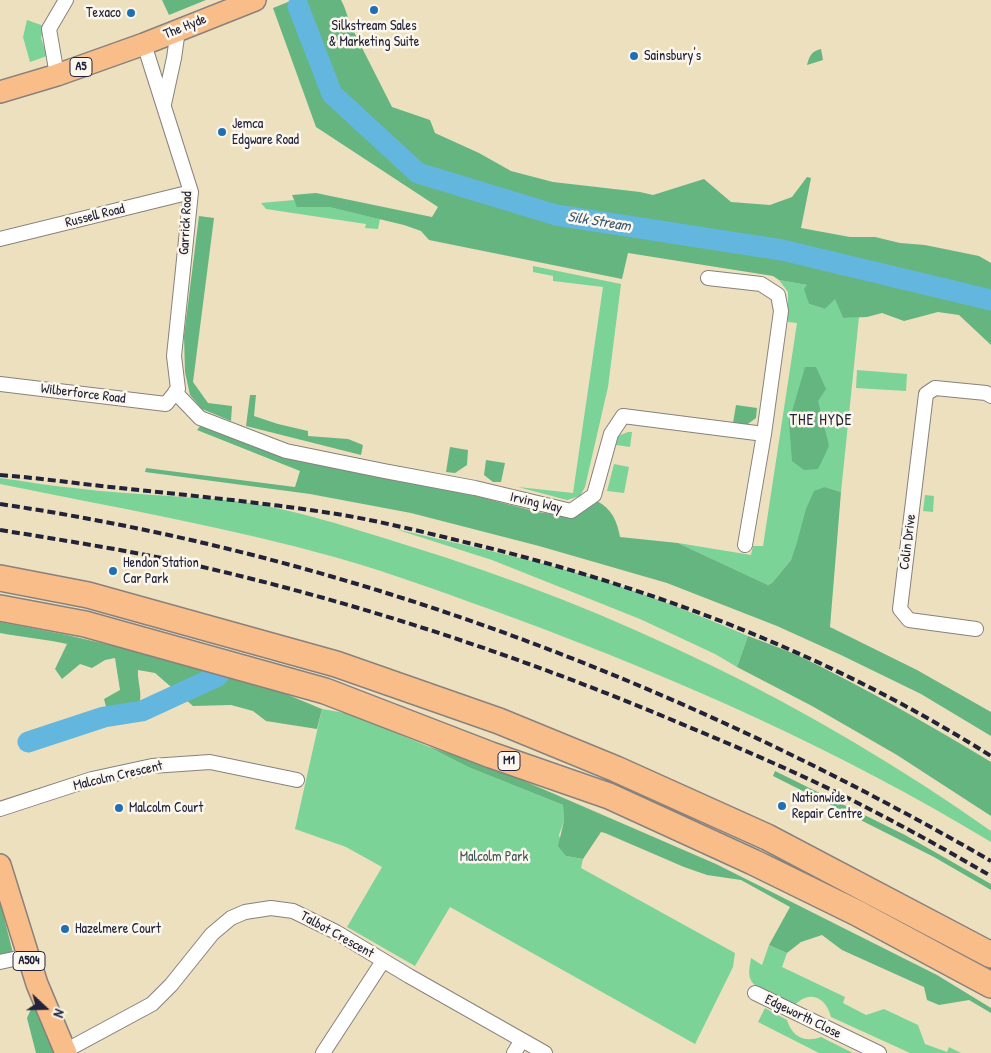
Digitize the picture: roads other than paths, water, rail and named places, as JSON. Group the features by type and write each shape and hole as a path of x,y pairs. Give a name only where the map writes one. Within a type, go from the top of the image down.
{"highway":[{"name":"M1","path":"0,578 88,595 336,664 499,721 616,769 767,837 991,955"},
{"name":"M1","path":"0,608 85,624 325,691 491,755 609,796 753,862 856,913 991,985"}],"main road":[{"name":"The Hyde","path":"144,44 255,0"},
{"name":"A5","path":"0,92 58,75 144,44"},
{"name":"A504","path":"1,873 37,984 66,1052"}],"street":[{"path":"58,75 49,30 66,0"},
{"path":"163,107 178,30"},
{"name":"Garrick Road","path":"144,44 191,192 174,356 178,389 175,392"},
{"name":"Russell Road","path":"0,239 191,192"},
{"path":"708,278 761,284 778,295 780,311 764,434 744,545"},
{"name":"Wilberforce Road","path":"0,384 166,404 175,392"},
{"name":"Colin Drive","path":"976,629 909,620 900,609 926,394 935,388 986,393 991,396"},
{"name":"Irving Way","path":"175,392 200,418 286,451 384,472 475,488 571,511 594,495 611,434 623,416 764,434"},
{"name":"Malcolm Crescent","path":"0,809 92,780 152,766 210,762 297,780"},
{"name":"Talbot Crescent","path":"66,1052 152,1004 171,985 219,926 245,912 271,908 293,911 336,932 383,961 546,1053"},
{"path":"0,962 28,956"},
{"path":"323,1053 383,961"},
{"name":"Edgeworth Close","path":"755,993 879,1053"},
{"path":"514,1053 522,1040"}],"waterway":[{"name":"Silk Stream","path":"298,6 332,94 418,173 556,215 782,250 991,300"},
{"path":"28,742 104,717 142,711 218,676"}],"railway":[{"path":"0,475 232,500 343,515 429,533 548,564 614,583 744,630 870,688 931,720 991,756"},
{"path":"0,504 131,527 260,557 387,593 512,636 635,684 756,738 875,797 991,861"},
{"path":"0,530 146,555 232,574 362,609 490,650 615,697 777,765 890,820 991,876"}],"place":[{"name":"Silkstream Sales & Marketing Suite","path":"374,10"},
{"name":"Texaco","path":"131,13"},
{"name":"Sainsbury's","path":"634,56"},
{"name":"Jemca Edgware Road","path":"222,132"},
{"name":"Hendon Station Car Park","path":"113,571"},
{"name":"Nationwide Repair Centre","path":"782,806"},
{"name":"Malcolm Court","path":"119,808"},
{"name":"Hazelmere Court","path":"65,929"}],"district":[{"name":"THE HYDE","path":"821,421"}],"park label":[{"name":"Malcolm Park","path":"494,857"}]}
